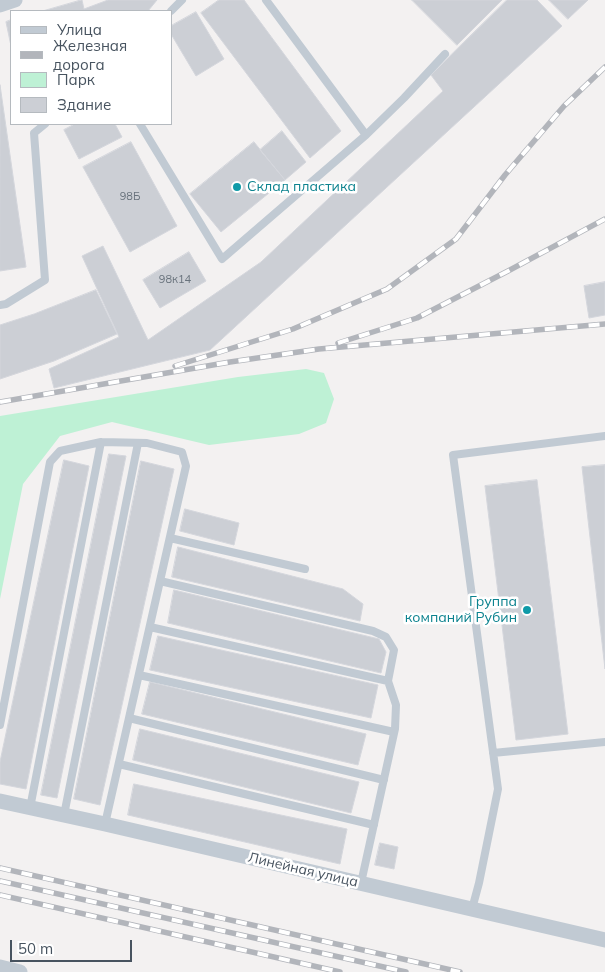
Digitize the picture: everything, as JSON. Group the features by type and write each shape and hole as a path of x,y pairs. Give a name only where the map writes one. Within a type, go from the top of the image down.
{"street":[{"path":"0,5 15,0"},
{"name":"Линейная улица","path":"0,801 605,940"},
{"path":"0,967 20,972"}],"lane":[{"path":"172,10 182,0"},
{"path":"266,0 366,135"},
{"path":"141,125 222,259 366,135 445,54"},
{"path":"0,305 6,304 46,280 34,133 44,125"},
{"path":"472,909 498,789 453,455 605,436"},
{"path":"30,808 102,442"},
{"path":"0,725 50,462 60,451 102,442 147,443 182,452 186,466 105,824"},
{"path":"64,815 138,443"},
{"path":"170,538 305,569"},
{"path":"160,581 373,630 386,637 394,650 388,681 396,705 394,732 361,883"},
{"path":"150,627 388,681"},
{"path":"139,675 394,732"},
{"path":"129,718 384,780"},
{"path":"493,753 605,742"},
{"path":"119,764 374,825"}],"green space":[{"path":"306,369 324,373 334,399 326,423 299,434 209,445 112,422 60,436 23,484 0,599 0,416 238,377"}],"building":[{"path":"82,0 84,9 108,0 157,0 149,10 47,10"},
{"path":"219,0 244,0 341,131 310,158 201,13"},
{"path":"412,0 502,0 457,45"},
{"path":"507,0 537,0 562,26 210,350 54,388 49,369 119,337 82,256 103,246 148,340 261,262 443,91 431,75"},
{"path":"549,0 588,0 568,19"},
{"path":"196,12 224,59 196,76 172,36 172,25"},
{"path":"10,20 10,41 6,22"},
{"path":"0,85 26,267 0,271"},
{"path":"73,125 116,125 122,137 79,159 64,130"},
{"path":"282,131 306,162 285,180 260,150"},
{"path":"131,142 177,226 130,252 83,167"},
{"name":"Склад пластика","path":"254,142 285,180 221,232 190,194"},
{"path":"189,252 206,281 160,308 143,280"},
{"path":"605,282 605,315 589,318 584,286"},
{"path":"96,290 117,334 54,361 0,379 0,325"},
{"path":"109,454 126,456 57,798 41,795"},
{"path":"64,460 89,466 26,789 0,784 0,762"},
{"path":"141,461 174,469 100,805 74,799"},
{"path":"605,465 605,669 582,467"},
{"name":"Группа компаний Рубин","path":"537,480 568,734 516,740 485,486"},
{"path":"185,509 239,523 234,545 180,531"},
{"path":"178,547 343,589 363,604 360,621 172,577"},
{"path":"174,590 379,639 386,652 381,673 168,623"},
{"path":"158,636 378,685 371,718 150,670"},
{"path":"150,682 366,734 358,765 142,714"},
{"path":"140,729 359,782 351,813 133,760"},
{"path":"134,784 347,829 340,864 128,815"},
{"path":"380,843 398,847 394,869 375,865"}],"railway":[{"path":"175,366 293,329 387,289 456,239 505,175 564,106 605,67"},
{"path":"338,343 417,318 605,219"},
{"path":"0,402 230,362 319,349 605,324"},
{"path":"0,868 460,972"},
{"path":"0,881 406,972"},
{"path":"0,895 340,972"}],"place":[{"name":"Склад пластика","path":"237,187"},
{"name":"Группа компаний Рубин","path":"527,610"}]}
